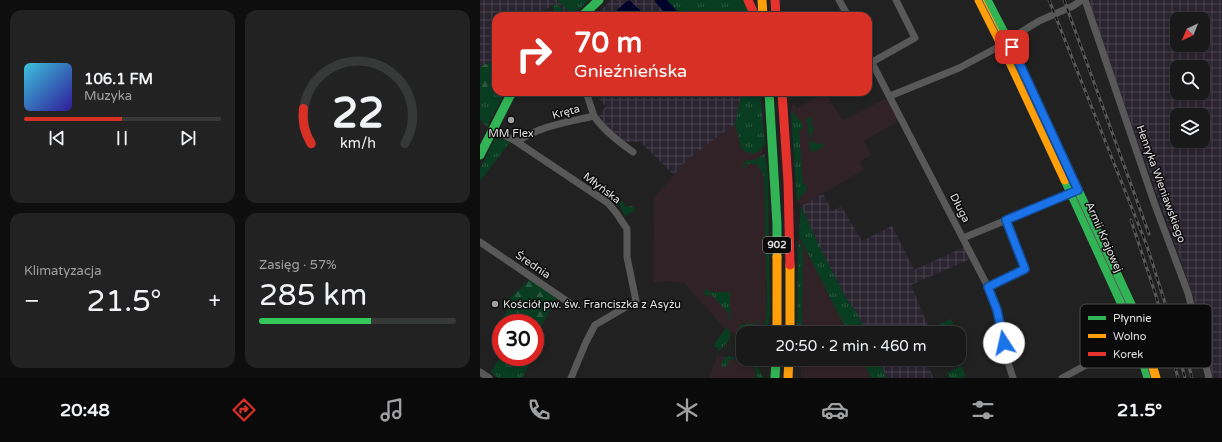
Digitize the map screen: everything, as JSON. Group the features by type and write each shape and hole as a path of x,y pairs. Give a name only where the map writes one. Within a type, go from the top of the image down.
{"main road":[{"path":"586,12 599,0"},
{"path":"748,0 753,12"},
{"path":"762,0 763,12"},
{"path":"775,0 776,12"},
{"name":"Armii Krajowej","path":"979,0 1005,43"},
{"name":"Armii Krajowej","path":"988,0 1005,43 1075,191 1125,304"},
{"path":"480,155 510,96"},
{"name":"902","path":"769,96 777,225 777,326"},
{"name":"902","path":"782,96 791,256 790,326"},
{"path":"775,378 776,366"},
{"path":"788,378 789,366"},
{"name":"Armii Krajowej","path":"1146,368 1148,378"},
{"name":"Armii Krajowej","path":"1152,368 1156,378"}],"street":[{"path":"839,0 846,12"},
{"path":"872,62 915,38 896,0"},
{"path":"890,96 959,68 1005,43 1039,20 1084,0"},
{"name":"Henryka Wieniawskiego","path":"1084,0 1191,304"},
{"name":"Długa","path":"872,62 988,287 997,310 1006,356 1013,378"},
{"path":"587,96 594,116"},
{"name":"Kręta","path":"518,142 525,137 544,129 594,116 612,136 633,152"},
{"name":"Młyńska","path":"493,129 518,142 608,203 627,229 627,257 636,301 595,325 571,378"},
{"path":"963,238 1075,191"},
{"path":"988,287 1025,269 1006,220"},
{"name":"Średnia","path":"480,242 574,306"},
{"path":"1066,377 1082,368"},
{"name":"Henryka Wieniawskiego","path":"1207,368 1209,378"},
{"path":"480,372 489,378"}],"shaded area":[{"path":"480,0 557,0 570,12 565,12 556,3 542,12 492,12 492,61 480,67"},
{"path":"611,0 670,0 686,12 599,12"},
{"path":"1090,0 1222,0 1222,378 1213,378 1210,368 1212,368 1212,304 1195,304 1192,292 1090,8"},
{"path":"596,96 741,96 735,124 692,156 674,175 640,142 623,142 613,133 598,117 606,106"},
{"path":"819,96 827,96 843,120 887,98 899,121 864,141 871,155 860,162 864,170 801,206 797,201 791,111 793,103 797,108"},
{"path":"735,124 762,145 766,175 766,320 762,326 736,326 736,334 729,332 684,283 669,281 653,283 654,198 682,165"},
{"path":"823,194 832,211 841,206 862,241 892,226 914,270 964,247 970,258 911,285 928,326 863,326 856,311 847,300 821,250 801,206"},
{"path":"799,236 844,326 802,326 803,249 798,243"},
{"path":"717,355 736,360 736,366 752,366 756,372 755,378 709,378"},
{"path":"801,366 865,366 871,378 801,378"},
{"path":"881,366 929,366 933,378 887,378"}],"green space":[{"path":"557,0 589,0 576,12 570,12"},
{"path":"666,0 745,0 751,12 678,12"},
{"path":"556,3 565,12 554,12 552,7"},
{"path":"492,61 492,72 488,85 484,91 480,93 480,67"},
{"path":"492,74 492,96 503,96 487,127 480,120 480,93 484,91"},
{"path":"741,96 760,96 765,144 760,151 752,154 742,150 735,124"},
{"path":"791,111 802,123 803,129 799,130 803,185 807,185 805,192 797,201"},
{"path":"812,117 811,125 814,128 809,140 808,124 806,119"},
{"path":"497,137 510,142 480,181 480,168"},
{"path":"809,141 823,145 825,141 825,144 823,147 813,152 810,149"},
{"path":"765,154 768,177 770,314 768,326 763,326 766,320 767,298 764,176 757,164 745,164 745,168 742,167 745,161 755,160"},
{"path":"622,201 626,207 632,206 635,210 625,216 618,203"},
{"path":"801,206 821,250 847,300 856,311 863,326 844,326 799,236"},
{"path":"798,243 801,244 803,249 802,326 797,326"},
{"path":"531,279 556,299 544,321 544,314 505,314 513,303 508,299"},
{"path":"708,289 709,292 730,292 730,315 711,294 707,297 704,293 705,290"},
{"path":"951,319 954,326 938,326"},
{"path":"757,320 759,321 756,326 740,326 742,324 757,324"},
{"path":"727,327 730,338 718,352 718,348 713,346"},
{"path":"729,356 736,358 736,360 730,359 726,367 723,367 721,364 725,357"},
{"path":"495,366 528,366 522,378 498,378 491,372"},
{"path":"752,366 756,366 758,368 763,378 755,378 756,372 754,367"},
{"path":"865,366 881,366 887,378 871,378"},
{"path":"961,366 966,376 962,378 949,378 947,373"}],"water":[{"path":"629,0 640,10 640,12 617,12 617,10"}],"waterway":[{"path":"660,0 671,12"}],"tram line":[{"path":"982,0 1009,53 1126,304"},
{"path":"1148,368 1151,378"}],"railway":[{"path":"1049,0 1147,246 1165,304"},
{"path":"1064,0 1149,234"},
{"path":"1131,220 1158,304"},
{"path":"1175,368 1178,378"},
{"path":"1182,368 1185,378"},
{"path":"1189,368 1192,378"}],"traffic: fast":[{"path":"586,12 599,0"},
{"path":"987,0 1015,54 1131,304"},
{"path":"480,155 510,96"},
{"path":"769,96 777,225 777,257"},
{"path":"1065,180 1122,304"},
{"path":"775,378 776,366"},
{"path":"1145,368 1148,378"}],"traffic: slow":[{"path":"762,0 763,12"},
{"path":"979,0 1065,180"},
{"path":"777,257 777,326"},
{"path":"790,265 790,326"},
{"path":"788,378 789,366"},
{"path":"1153,368 1156,378"}],"traffic: jam":[{"path":"748,0 753,12"},
{"path":"775,0 776,12"},
{"path":"782,96 788,182 790,265"}],"place":[{"name":"MM Flex","path":"511,120"},
{"name":"Kościół pw. św. Franciszka z Asyżu","path":"495,304"}],"route":[{"path":"1004,343 997,310 988,287 1025,269 1006,220 1078,190 1012,47"}]}
